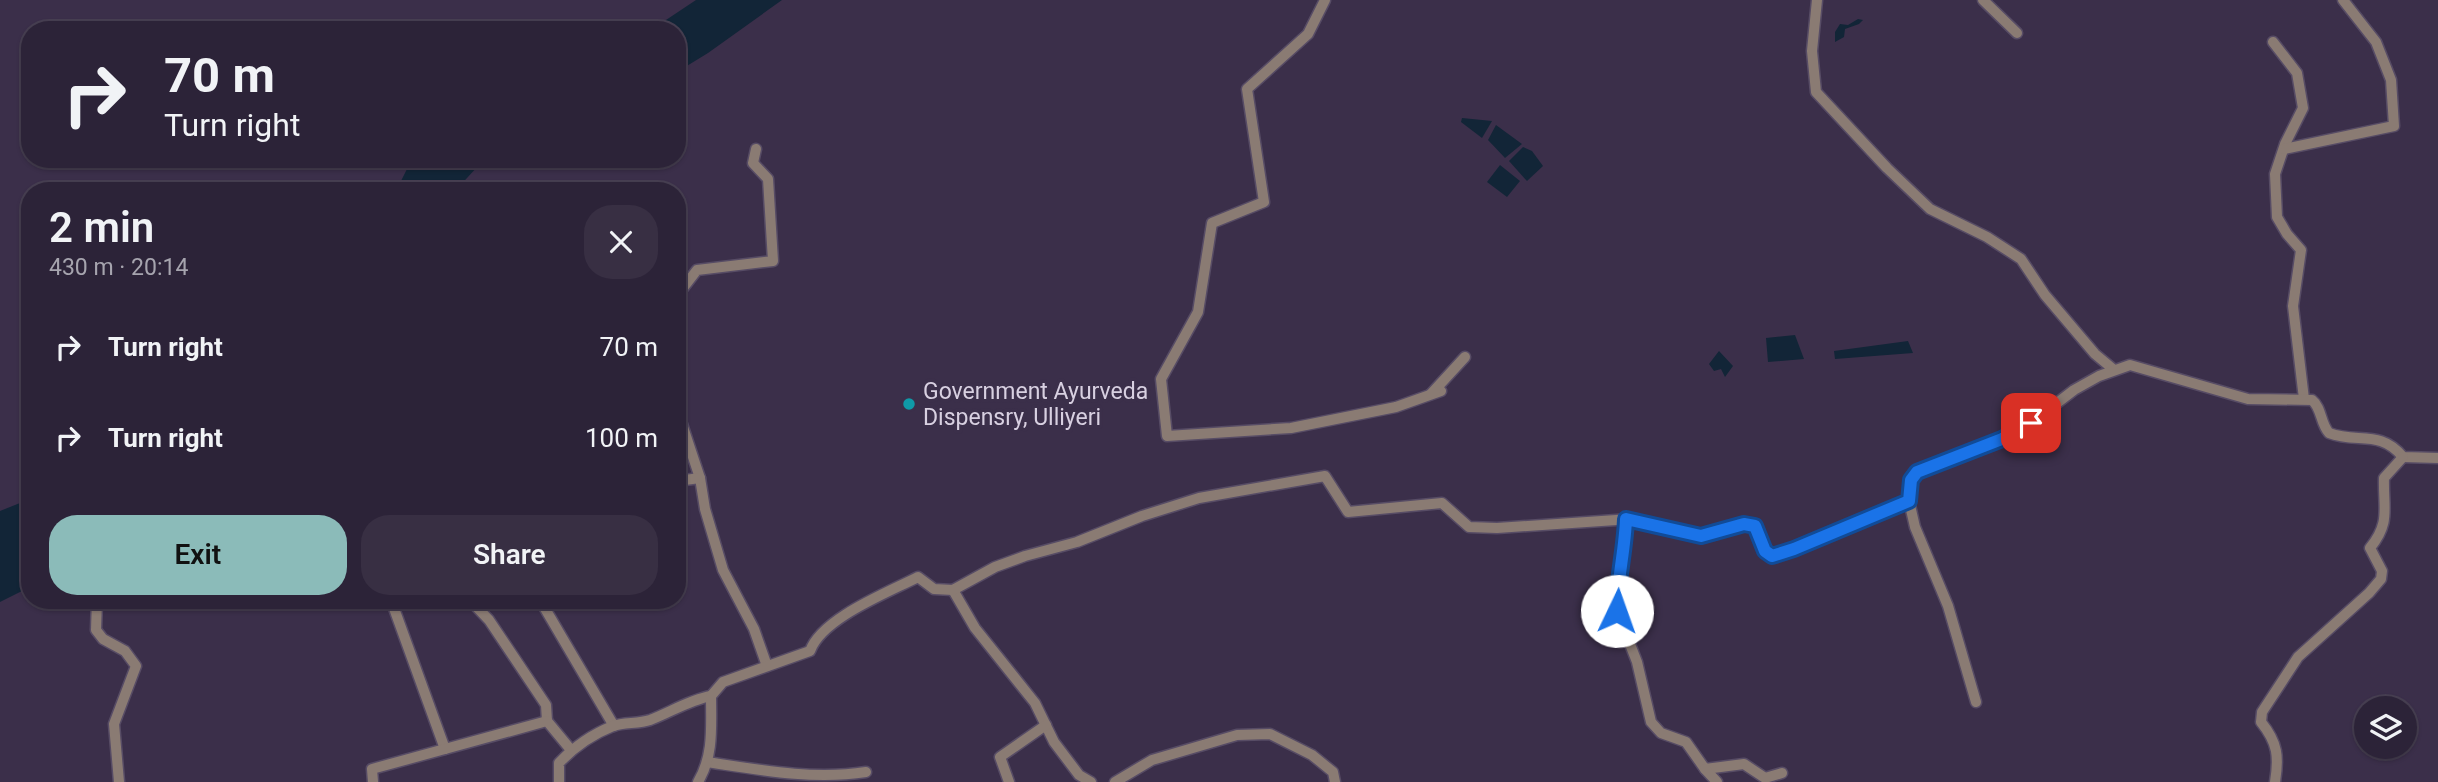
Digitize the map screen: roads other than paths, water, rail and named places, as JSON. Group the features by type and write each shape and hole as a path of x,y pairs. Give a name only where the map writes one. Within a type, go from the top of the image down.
{"street":[{"path":"1325,0 1308,34 1247,89 1264,202 1212,223 1198,312 1161,379 1167,436 1291,428 1396,407 1436,393 1465,357"},
{"path":"1817,0 1812,51 1816,92 1887,168 1930,209 1987,237 2021,259 2045,295 2095,354 2113,369"},
{"path":"1983,0 2017,33"},
{"path":"2284,149 2394,126 2391,80 2376,42 2343,0"},
{"path":"2273,42 2297,73 2303,108 2275,174 2277,217 2301,250 2292,306 2304,400"},
{"path":"686,284 697,270 773,261 768,179 753,163 756,149"},
{"path":"1976,702 1948,606 1916,527 1909,501 1911,480 1917,472 2002,439 2031,423 2074,390 2113,369 2130,365 2248,399 2312,400 2316,404 2324,428 2329,433 2382,440 2394,446 2403,457 2438,458"},
{"path":"686,436 700,478 705,509 723,570 754,629 767,666"},
{"path":"2275,782 2278,757 2268,731 2261,722 2262,712 2298,657 2361,601 2381,579 2382,572 2370,548 2382,533 2385,517 2384,478 2403,457"},
{"path":"559,782 559,763 571,750 614,726 645,722 693,700 711,696 723,682 810,651 814,639 832,622 918,577 934,589 953,590 995,567 1077,542 1142,516 1199,498 1325,476 1348,512 1442,503 1469,527 1497,528 1626,519 1701,536 1744,524 1755,526 1765,551 1772,556 1909,501"},
{"path":"686,480 700,478"},
{"path":"1626,519 1625,545 1617,587 1617,611 1637,662 1651,722 1661,733 1686,742 1717,782"},
{"path":"953,590 975,628 1035,703 1054,741 1079,775 1091,782"},
{"path":"97,609 96,630 103,639 125,651 136,666 114,724 118,782"},
{"path":"394,609 445,750"},
{"path":"479,609 489,620 546,705 547,722 571,750"},
{"path":"545,609 614,726"},
{"path":"698,782 711,747 711,696"},
{"path":"373,782 372,769 547,722"},
{"path":"1009,782 1000,757 1046,725"},
{"path":"1115,782 1152,760 1237,735 1270,734 1312,755 1333,772 1335,782"},
{"path":"707,762 796,775 866,772"},
{"path":"1705,769 1744,764 1765,778 1782,773"}],"water":[{"path":"696,0 782,0 686,66 686,21 664,21"},
{"path":"1858,19 1863,20 1845,29 1844,37 1835,42 1835,32 1840,24 1848,25"},
{"path":"1462,118 1492,121 1482,138 1461,122"},
{"path":"1496,125 1522,144 1505,158 1488,140"},
{"path":"1523,147 1532,151 1543,166 1527,181 1509,161"},
{"path":"1500,165 1520,181 1507,197 1487,182"},
{"path":"408,168 476,168 463,182 400,182"},
{"path":"1795,335 1804,359 1768,362 1766,338"},
{"path":"1908,341 1913,353 1835,359 1834,351"},
{"path":"1719,351 1733,366 1725,377 1721,369 1714,371 1709,364"},
{"path":"21,503 21,592 0,602 0,511"}],"place":[{"name":"Government Ayurveda Dispensry, Ulliyeri","path":"909,404"}]}
